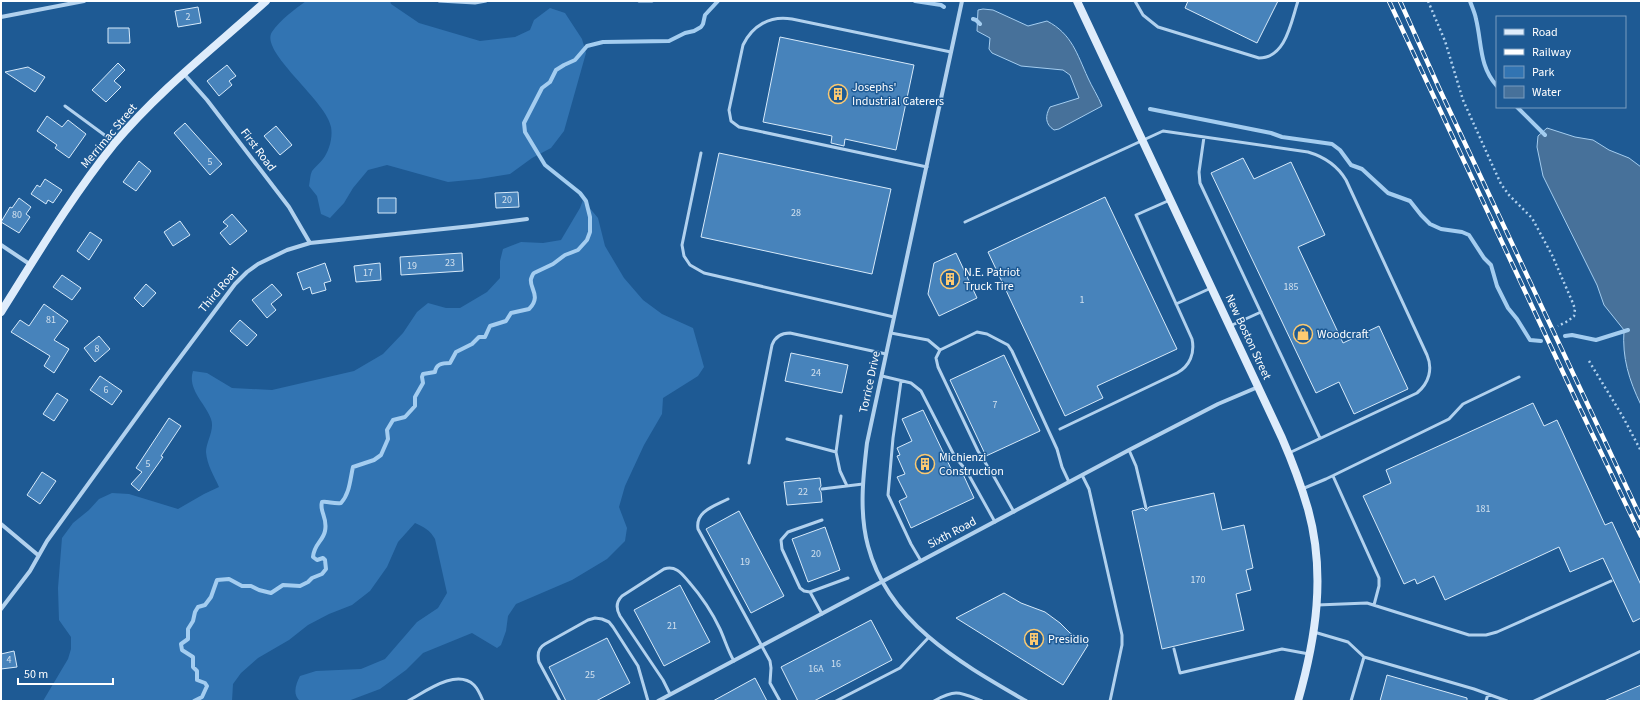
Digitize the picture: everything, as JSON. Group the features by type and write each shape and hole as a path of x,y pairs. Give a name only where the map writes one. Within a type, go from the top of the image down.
{"main road":[{"name":"Merrimac Street","path":"1,312 63,215 115,143 141,115 184,74 266,1"},
{"name":"New Boston Street","path":"1077,1 1289,453 1302,488 1312,525 1316,551 1317,605 1310,654 1298,701"}],"street":[{"path":"1,16 84,1"},
{"name":"Torrice Drive","path":"962,1 867,443 863,484 864,522 868,545 874,565 882,582 902,611 929,637 953,657 975,672 1026,701"},
{"name":"First Road","path":"184,74 207,100 289,207 310,243"},
{"name":"Third Road","path":"1,609 30,571 38,555 171,369 235,284 246,272 258,264 294,247 310,243 527,219"},
{"path":"1,245 31,265"},
{"name":"Sixth Road","path":"658,701 1129,450 1218,404 1258,387"},
{"path":"1,524 38,555"}],"lane":[{"path":"439,1 475,3 486,1"},
{"path":"639,1 652,1"},
{"path":"1135,1 1143,15 1158,27 1255,57 1264,58 1276,54 1281,47 1298,1"},
{"path":"927,167 739,128 733,123 729,116 732,95 742,51 746,41 752,31 760,24 775,18 792,18 951,52"},
{"path":"65,106 115,143"},
{"path":"965,222 1142,140 1165,131 1308,152 1324,158 1337,167 1346,180 1429,360 1430,370 1427,381 1417,393 1289,453"},
{"path":"1204,137 1199,172 1200,183 1320,438"},
{"path":"701,153 682,245 684,256 690,265 704,273 894,317"},
{"path":"1060,429 1177,373 1186,366 1193,354 1193,342 1136,215 1170,200"},
{"path":"1176,304 1212,288"},
{"path":"1230,326 1260,312"},
{"path":"1014,512 978,451 938,367 936,358 940,350 981,332 1008,345 1057,449 1062,467 1070,482"},
{"path":"749,463 772,345 778,336 784,333 790,333 886,354"},
{"path":"891,333 928,340 940,350"},
{"path":"882,376 914,385 921,391 954,456 966,470 995,522"},
{"path":"1302,488 1333,476 1449,419 1463,404 1519,377"},
{"path":"901,381 893,438 888,495 911,544 921,561"},
{"path":"841,416 836,452 840,471 847,486"},
{"path":"788,439 836,452"},
{"path":"1129,450 1136,466 1146,508"},
{"path":"1082,475 1089,489 1122,635 1122,645 1110,701"},
{"path":"1333,476 1379,578 1379,586 1374,605"},
{"path":"822,489 863,484"},
{"path":"728,499 703,512 698,520 698,529 771,664 770,683 780,701"},
{"path":"822,520 788,532 781,540 782,549 800,588 806,592 810,592 848,578"},
{"path":"670,694 663,680 620,616 617,607 618,601 622,596 662,570 669,568 679,571 704,599 721,631 734,661"},
{"path":"1317,605 1367,603 1463,634 1480,636 1497,632 1611,581"},
{"path":"810,592 822,614"},
{"path":"560,701 539,662 538,652 545,644 591,619 598,618 605,620 613,627 638,666 648,701"},
{"path":"1314,632 1348,642 1364,657 1508,701"},
{"path":"836,701 900,668 929,637"},
{"path":"1174,649 1180,673 1282,649 1310,654"},
{"path":"1534,701 1641,650"},
{"path":"1352,701 1364,657"},
{"path":"408,701 447,681 460,678 472,684 483,701"},
{"path":"934,701 953,692 961,693 982,701"},
{"path":"1486,701 1488,694"}],"path":[{"path":"1428,1 1445,41 1463,100 1501,184 1509,195 1532,218 1552,255 1572,301 1574,316 1558,326"},
{"path":"1589,361 1623,417 1641,451"}],"green space":[{"path":"306,1 390,1 391,4 419,23 480,41 515,37 530,30 534,20 550,8 565,13 582,39 586,53 564,131 551,148 532,158 510,174 448,182 387,165 368,170 353,188 344,203 330,218 321,214 317,196 309,186 310,176 312,171 323,159 329,148 331,140 331,127 327,116 275,52 271,41 272,32 279,23"},
{"path":"583,200 598,218 605,246 624,278 643,300 662,314 693,328 704,367 698,376 663,398 662,414 644,445 625,486 619,507 627,528 625,541 607,559 572,580 516,604 508,616 506,631 501,645 497,648 472,633 423,653 406,670 380,689 348,701 300,701 295,692 300,676 316,671 361,669 385,659 417,622 438,608 447,593 435,539 426,529 415,523 398,542 387,567 370,591 352,605 329,614 308,625 289,640 258,658 241,673 233,684 232,701 43,701 68,659 71,649 71,637 59,620 58,588 62,538 73,523 89,510 99,499 112,493 129,494 178,509 219,487 209,466 206,452 212,423 208,413 194,390 192,384 193,371 207,373 232,388 272,390 354,371 383,354 403,333 417,312 428,303 446,308 460,308 487,292 500,278 500,261 503,249 521,242 543,243 561,240 580,208"}],"water":[{"path":"978,10 993,10 1028,26 1047,21 1055,26 1073,45 1102,106 1059,129 1054,130 1051,128 1047,122 1047,114 1050,107 1079,98 1070,75 1063,70 1021,66 992,53 989,49 990,38 977,31"},
{"path":"1547,128 1575,137 1593,140 1609,150 1629,158 1641,167 1641,405 1627,369 1624,350 1624,330 1604,305 1597,285 1543,176 1537,147 1538,136"}],"building":[{"path":"1188,1 1278,1 1257,43 1185,8"},
{"path":"198,7 201,23 178,27 175,11"},
{"path":"108,28 129,28 130,43 108,43"},
{"name":"Josephs' Industrial Caterers","path":"780,37 914,65 896,150 845,139 844,146 831,143 832,136 763,122"},
{"path":"118,63 125,70 114,81 121,87 106,102 92,90"},
{"path":"227,65 236,76 229,81 232,85 219,96 207,81"},
{"path":"28,67 45,77 35,92 5,72"},
{"path":"47,116 62,127 68,120 86,134 69,158 55,148 57,145 37,131"},
{"path":"185,123 222,164 210,175 174,133"},
{"path":"276,126 292,145 280,155 264,136"},
{"path":"719,153 891,189 872,274 701,237"},
{"path":"1243,158 1254,179 1291,162 1325,235 1298,247 1343,343 1379,326 1408,389 1354,414 1339,382 1316,393 1211,173"},
{"path":"139,161 151,171 136,191 123,182"},
{"path":"45,179 62,190 53,203 48,200 46,204 31,194 37,185 40,187"},
{"path":"518,192 519,207 496,208 495,193"},
{"path":"1105,197 1177,349 1097,386 1103,398 1065,416 988,252"},
{"path":"19,198 31,207 26,214 30,217 19,233 1,222 10,207 12,208"},
{"path":"378,198 396,198 396,213 378,213"},
{"path":"232,214 247,231 230,245 220,233 228,226 223,222"},
{"path":"180,221 190,235 173,246 164,232"},
{"path":"90,232 102,240 89,260 77,251"},
{"path":"462,253 463,271 401,275 400,257"},
{"name":"N.E. Patriot Truck Tire","path":"956,253 977,298 939,316 928,294 934,263"},
{"path":"325,263 331,281 324,283 326,290 312,294 310,287 303,290 297,273"},
{"path":"380,263 381,280 356,282 354,266"},
{"path":"62,275 81,288 72,300 53,287"},
{"path":"146,284 156,293 143,307 134,298"},
{"path":"272,284 282,295 271,304 276,310 267,318 252,300"},
{"path":"44,304 68,321 54,340 69,349 54,373 44,366 50,356 11,332 20,320 29,326"},
{"path":"240,320 257,335 247,346 230,331"},
{"path":"99,336 110,349 95,362 84,348"},
{"path":"791,353 848,365 842,393 785,381"},
{"path":"1004,355 1040,431 986,456 950,380"},
{"path":"100,376 122,391 112,405 90,390"},
{"path":"57,393 68,400 54,421 43,414"},
{"path":"1533,403 1544,426 1557,420 1605,525 1612,522 1641,585 1641,618 1633,622 1603,558 1570,572 1559,547 1445,600 1434,576 1417,584 1415,579 1404,584 1363,496 1391,483 1386,470"},
{"name":"Michienzi Construction","path":"923,410 954,475 962,472 974,498 911,528 899,501 907,497 897,477 905,474 897,456 900,455 897,448 912,441 902,419"},
{"path":"169,418 181,426 161,456 163,457 139,491 131,484 142,472 136,468"},
{"path":"42,472 56,481 40,504 27,495"},
{"path":"820,478 821,486 819,489 821,492 822,502 787,505 784,482"},
{"path":"1214,493 1222,530 1244,525 1253,568 1246,570 1251,590 1236,594 1244,630 1162,649 1132,511 1143,508 1146,511 1149,507"},
{"path":"739,511 784,596 751,613 706,529"},
{"path":"825,527 840,570 808,582 792,539"},
{"path":"680,585 710,642 664,666 634,610"},
{"name":"Presidio","path":"1004,593 1021,603 1045,612 1060,623 1070,633 1088,645 1063,685 956,618"},
{"path":"871,620 892,660 814,701 798,701 781,667"},
{"path":"607,638 630,683 596,701 566,701 549,667"},
{"path":"14,651 17,667 1,669 1,654"},
{"path":"1387,675 1467,698 1467,701 1380,701"},
{"path":"755,678 767,701 713,701"},
{"path":"1641,685 1641,701 1604,701"}],"waterway":[{"path":"194,701 202,697 207,686 205,683 197,680 197,671 193,667 193,657 182,650 181,644 188,639 188,629 193,621 195,612 198,607 205,605 211,597 217,580 229,579 242,586 251,586 271,593 283,585 300,586 312,578 322,574 326,569 325,560 323,558 317,560 313,557 315,549 324,534 326,526 321,506 322,502 341,503 348,490 353,467 374,460 381,455 388,439 387,430 393,420 405,417 415,406 415,397 423,383 423,374 435,372 440,364 450,363 456,352 472,344 479,337 485,337 490,326 506,321 511,313 529,309 535,300 531,282 534,273 553,264 565,255 578,250 587,240 590,232 590,217 586,201 580,193 545,165 525,132 524,123 542,88 550,82 556,70 575,60 587,46 603,42 669,41 701,27 705,15 718,1"},
{"path":"915,1 941,5 944,7"},
{"path":"1470,1 1476,17 1484,63 1491,79 1496,85"},
{"path":"973,19 980,24"},
{"path":"1518,108 1545,135"},
{"path":"1150,109 1271,133 1282,137 1332,144 1340,150 1351,165 1362,169 1388,193 1410,201 1430,224 1441,229 1462,232 1469,235 1484,258 1491,265 1497,286 1508,308 1530,340 1541,341"},
{"path":"1565,336 1572,335 1596,340 1628,330"}],"railway":[{"path":"1389,1 1641,536"},
{"path":"1400,1 1439,88 1641,518"}],"place":[{"name":"Josephs' Industrial Caterers","path":"838,94"},
{"name":"N.E. Patriot Truck Tire","path":"950,279"},
{"name":"Woodcraft","path":"1303,334"},
{"name":"Michienzi Construction","path":"925,464"},
{"name":"Presidio","path":"1034,639"}]}
